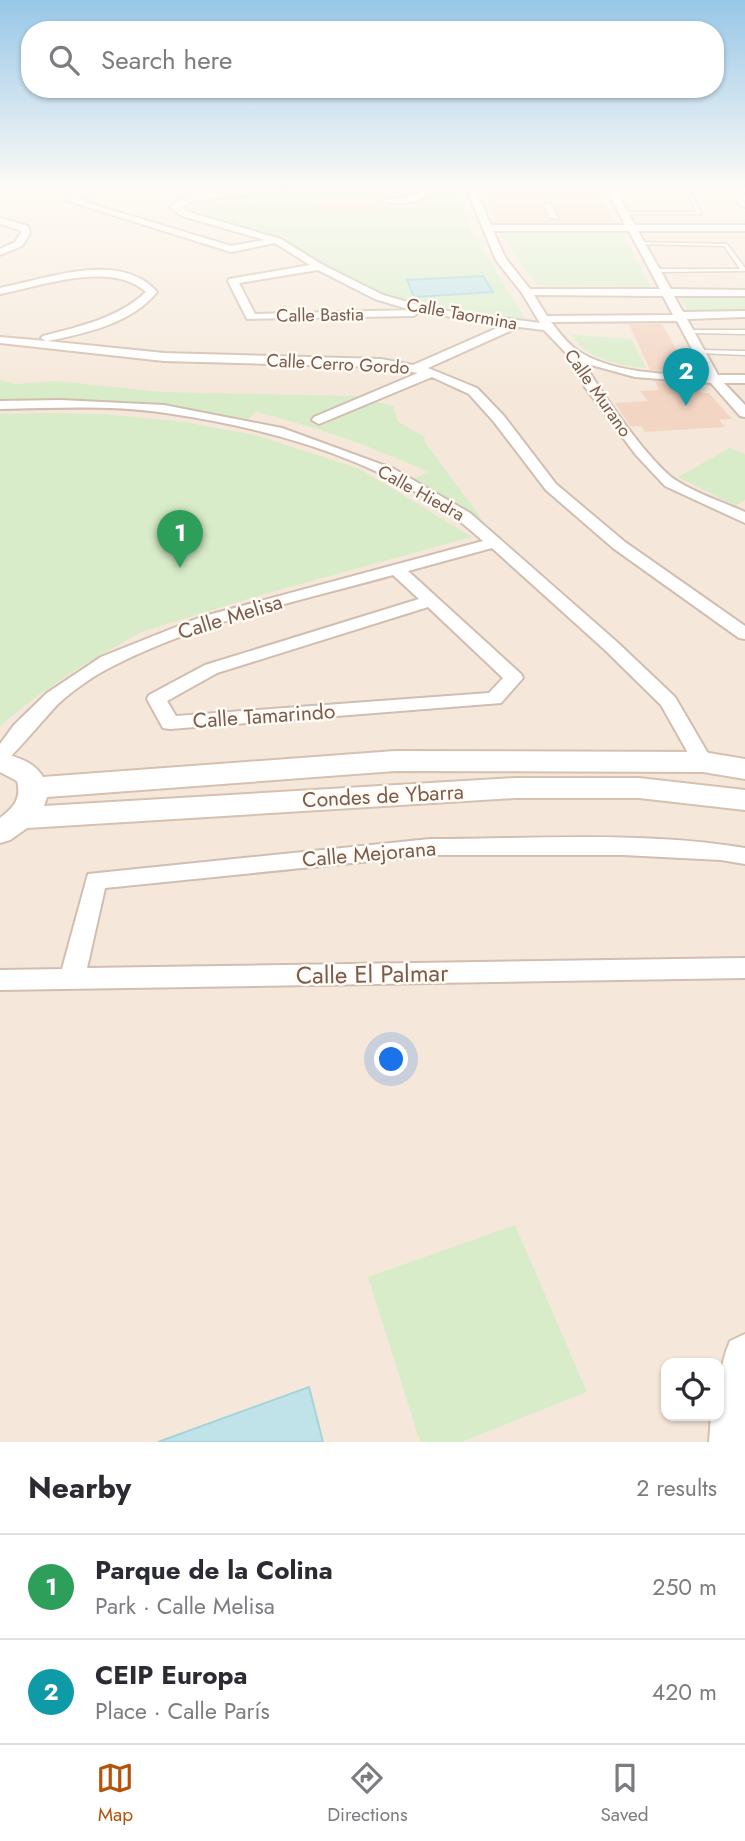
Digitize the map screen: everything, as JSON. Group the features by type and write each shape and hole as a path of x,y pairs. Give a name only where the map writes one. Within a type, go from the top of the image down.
{"main road":[{"path":"0,760 23,770 32,778 35,788 34,798 11,825"},
{"name":"Condes de Ybarra","path":"35,788 395,761 703,762 745,769"},
{"name":"Condes de Ybarra","path":"11,825 515,788 639,788 745,800"},
{"path":"732,1442 735,1402 745,1356"}],"street":[{"name":"Calle Taormina","path":"304,257 379,297 431,312 515,324 745,314"},
{"name":"Calle Murano","path":"500,257 527,292 545,323 572,352 591,387 641,452 670,483 743,515"},
{"path":"647,257 714,379 743,410"},
{"name":"Calle Bastia","path":"319,267 233,281 251,317 431,312"},
{"path":"0,291 69,277 109,274 137,279 152,292 135,307 65,340"},
{"path":"527,292 745,293"},
{"path":"417,368 515,324"},
{"name":"Calle Cerro Gordo","path":"0,340 65,340 164,357 381,363 432,372 473,391 499,419 551,487 619,545 745,634"},
{"path":"572,352 596,366 627,373 745,379"},
{"path":"287,434 432,372"},
{"path":"591,387 607,376 627,373"},
{"name":"Calle Hiedra","path":"0,405 61,404 164,409 287,434 390,472 465,516 668,701 703,762"},
{"name":"Calle Melisa","path":"0,760 21,730 54,697 107,661 207,621 496,542"},
{"name":"Calle Tamarindo","path":"396,569 431,601 514,678 494,698 170,723 156,699 211,669 431,601"},
{"name":"Calle Mejorana","path":"72,979 96,880 430,847 622,847 721,852 745,856"},
{"name":"Calle El Palmar","path":"0,980 745,968"}],"lane":[{"path":"655,271 744,270 734,257"},
{"path":"690,332 745,332"},
{"path":"701,352 745,353"}],"shaded area":[{"path":"0,257 745,257 745,1442 0,1442"}],"green space":[{"path":"309,257 488,257 526,320 521,322 433,310 384,296"},
{"path":"517,257 635,257 651,287 537,285"},
{"path":"745,295 745,313 690,313 679,296"},
{"path":"572,335 632,339 646,368 604,360 586,350"},
{"path":"0,380 17,384 56,381 162,392 356,396 393,406 398,422 425,437 424,441 481,518 475,524 406,482 428,472 321,430 255,412 244,425 164,409 0,405"},
{"path":"0,414 106,414 184,422 255,435 360,469 472,537 264,594 141,632 75,670 0,726"},
{"path":"730,448 745,454 745,500 735,506 678,477"},
{"path":"515,1225 587,1392 462,1442 420,1442 368,1277"}],"water":[{"path":"483,276 493,292 414,297 407,280"},
{"path":"309,1387 323,1442 158,1442"}],"building":[{"path":"629,324 662,324 689,372 650,370"},
{"path":"655,381 696,384 701,393 709,393 732,419 719,420 725,427 645,432 641,426 631,427 615,403 648,401 640,391 659,390"}],"place":[{"name":"CEIP Europa","path":"686,406"},
{"name":"Parque de la Colina","path":"180,568"}]}
